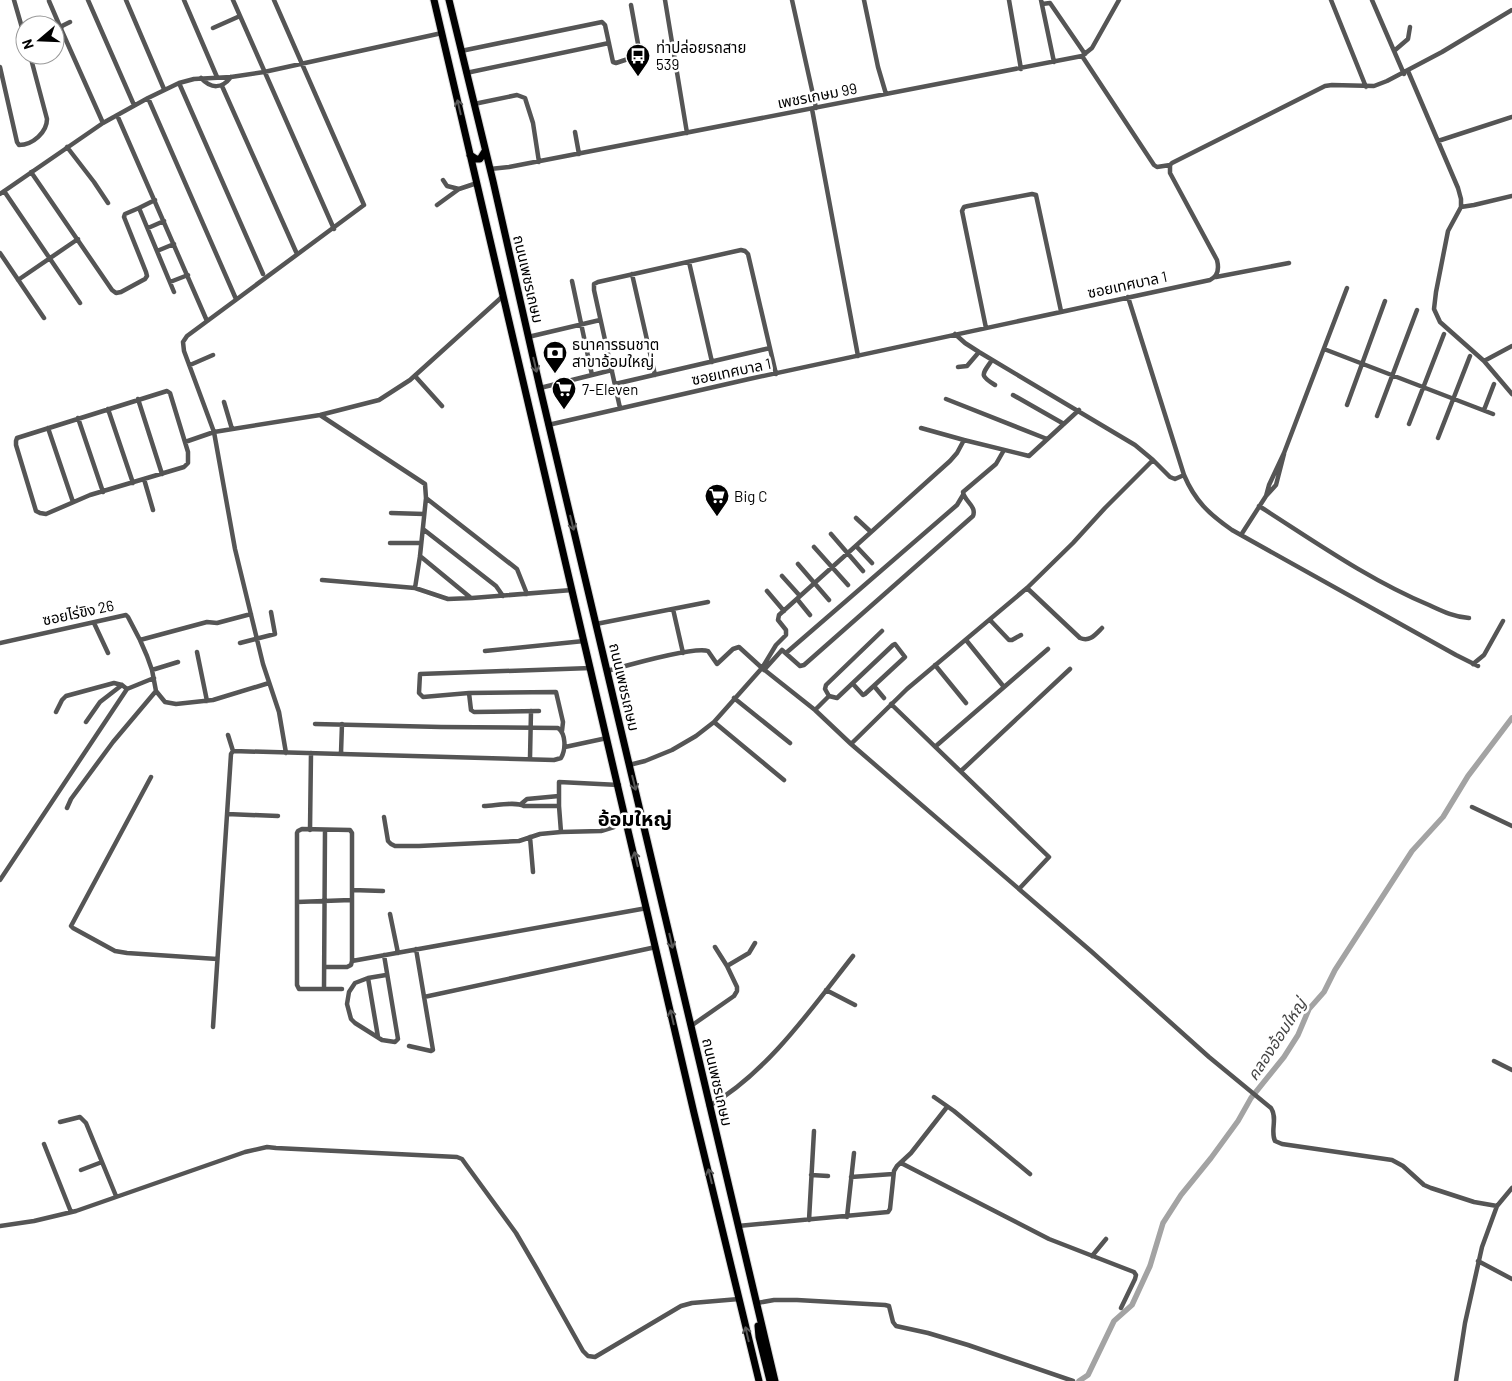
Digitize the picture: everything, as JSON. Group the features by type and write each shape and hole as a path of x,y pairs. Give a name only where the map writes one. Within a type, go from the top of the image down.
{"main road":[{"name":"ถนนเพชรเกษม","path":"434,0 759,1381"},
{"name":"ถนนเพชรเกษม","path":"449,0 775,1381"},
{"path":"470,155 480,159 485,152"},
{"path":"473,166 490,169"},
{"path":"759,1313 759,1337 770,1381"}],"street":[{"path":"14,0 18,15"},
{"path":"88,0 134,105"},
{"path":"126,0 164,90"},
{"path":"184,0 217,77"},
{"path":"233,0 334,228"},
{"path":"274,0 364,203 363,207 236,299 187,336 183,342 184,351 214,432 235,549 257,639 279,712 286,753"},
{"path":"665,0 687,133"},
{"path":"792,0 814,109 858,356"},
{"path":"864,0 878,67 886,94"},
{"path":"1009,0 1021,69"},
{"path":"1084,55 1097,41 1119,0"},
{"path":"1331,0 1366,86"},
{"path":"1372,0 1394,51 1406,72 1438,141 1461,199 1461,207 1448,231 1434,309 1440,322 1484,361 1512,394"},
{"path":"49,1 55,15"},
{"path":"1054,62 1041,2 1050,3 1157,167 1170,165 1182,157 1325,86 1366,86 1379,84 1406,72 1512,10"},
{"path":"461,51 602,22 605,25 615,63 640,55 631,5"},
{"path":"213,28 240,16"},
{"path":"65,24 70,22"},
{"path":"1394,51 1408,40 1410,28"},
{"path":"80,304 1,193 103,123 179,83 201,78 231,77 264,72 442,33"},
{"path":"65,38 103,123"},
{"path":"466,73 609,43"},
{"name":"เพชรเกษม 99","path":"490,169 539,162 1021,69 1084,55"},
{"path":"0,67 17,142 20,145 28,144 40,135 47,124 33,65"},
{"path":"201,78 212,86 222,86 231,77"},
{"path":"179,83 263,274"},
{"path":"222,86 297,254"},
{"path":"474,104 517,95 525,98 533,124 539,162"},
{"path":"148,98 236,299"},
{"path":"117,115 207,321"},
{"path":"1438,141 1512,117"},
{"path":"575,132 579,154"},
{"path":"67,147 108,203"},
{"path":"1170,165 1170,173 1217,260 1218,270 1216,277"},
{"path":"32,172 112,290 116,293 145,279 147,276 124,217 125,214 155,200"},
{"path":"443,180 447,186 459,189"},
{"path":"437,205 459,189 477,184"},
{"path":"986,328 962,211 964,207 968,206 1032,194 1036,195 1061,311"},
{"path":"1461,207 1512,196"},
{"path":"139,208 174,292"},
{"path":"148,228 164,221"},
{"path":"18,280 78,239"},
{"path":"157,251 174,244"},
{"path":"620,408 600,320 594,284 741,250 748,254 776,374"},
{"path":"0,253 44,318"},
{"path":"689,262 712,362"},
{"name":"ซอยเทศบาล 1","path":"548,425 955,334 1289,263"},
{"path":"632,274 655,375"},
{"path":"170,282 188,275"},
{"path":"572,281 592,375"},
{"path":"1241,535 1266,496 1347,288"},
{"path":"185,442 214,432 320,415 379,400 415,376 503,296"},
{"path":"1128,297 1184,474 1195,498 1220,521 1241,535 1476,665 1484,655 1502,621"},
{"path":"1347,405 1385,301"},
{"path":"1377,416 1417,310"},
{"path":"528,337 600,320"},
{"path":"955,334 965,344 1135,445 1170,478 1175,479 1184,474"},
{"path":"1409,424 1444,334"},
{"path":"1484,361 1512,346"},
{"path":"615,384 770,348"},
{"path":"1324,349 1493,414"},
{"path":"958,367 967,366 979,352"},
{"path":"190,365 213,355"},
{"path":"1438,438 1470,356"},
{"path":"992,360 983,376 995,385"},
{"path":"540,388 612,370"},
{"path":"415,376 442,406"},
{"path":"1484,410 1494,384"},
{"path":"167,391 170,393 188,452 188,463 162,474 73,502 46,514 36,511 16,441 18,438 108,409 167,391"},
{"path":"1013,394 1064,424"},
{"path":"138,399 162,474"},
{"path":"946,399 1047,439"},
{"path":"224,402 232,429"},
{"path":"108,409 133,483"},
{"path":"921,428 1030,456 1079,410"},
{"path":"320,415 422,482 426,488 423,529 415,588"},
{"path":"78,418 102,492"},
{"path":"48,428 73,502"},
{"path":"763,669 776,645 786,635 786,630 778,618 784,611 950,461 958,453 964,440"},
{"path":"786,653 957,505 964,491 996,464 1004,450"},
{"path":"851,744 891,704 935,665 1028,588 1153,460"},
{"path":"144,479 153,510"},
{"path":"629,765 658,756 686,743 714,722 734,698 782,650 800,666 804,665 973,516 973,508 963,495"},
{"path":"426,498 517,568 527,594"},
{"path":"1259,506 1376,579 1415,600 1453,616 1469,618"},
{"path":"391,513 424,514"},
{"path":"856,518 871,532"},
{"path":"423,529 496,586 503,596"},
{"path":"831,534 863,571"},
{"path":"390,543 421,543"},
{"path":"856,546 872,563"},
{"path":"814,547 848,585"},
{"path":"420,556 472,598"},
{"path":"798,564 829,600"},
{"path":"782,576 810,615"},
{"path":"322,580 415,588 448,599 572,590"},
{"path":"1028,588 1080,638 1085,640 1092,638 1102,628"},
{"path":"767,591 784,611"},
{"path":"596,624 708,602"},
{"path":"673,609 683,653"},
{"path":"240,644 275,634 271,612"},
{"path":"140,640 207,622 217,623 251,614"},
{"name":"ซอยไร่ขิง 26","path":"0,643 126,615 140,640 152,670 156,691"},
{"path":"990,620 1009,640 1021,635"},
{"path":"94,623 108,653"},
{"path":"853,684 863,695 904,659 905,657 895,644 837,698 829,696 825,689 826,685 882,631"},
{"path":"966,640 1004,687"},
{"path":"484,651 584,641"},
{"path":"607,671 683,653 705,650 708,651 717,664 733,649 739,648 815,710 851,744 1274,1111 1274,1138 1278,1143 1392,1160 1403,1166 1424,1185 1474,1202 1497,1206"},
{"path":"936,746 1048,649"},
{"path":"197,652 208,701"},
{"path":"152,670 178,662"},
{"path":"935,665 966,703"},
{"path":"233,751 559,759 563,755 565,747 562,731 563,722 556,692 470,693 423,697 419,693 420,674 590,668"},
{"path":"961,771 1070,669"},
{"path":"0,880 127,689 154,678"},
{"path":"67,808 112,742 156,691 169,704 208,701 269,682"},
{"path":"56,712 66,696 110,684 122,684 127,689"},
{"path":"86,722 100,702 122,684"},
{"path":"874,686 884,698"},
{"path":"470,693 470,710 474,712 539,711"},
{"path":"815,710 829,696"},
{"path":"734,698 790,743"},
{"path":"891,704 1049,857 1020,889"},
{"path":"530,758 531,711"},
{"path":"714,722 784,780"},
{"path":"315,724 558,728 562,731"},
{"path":"341,753 342,724"},
{"path":"214,1027 226,814 231,754 233,751 228,735"},
{"path":"565,747 607,738"},
{"path":"310,830 311,753"},
{"path":"151,777 72,926 116,951 217,959"},
{"path":"560,832 560,782 619,785"},
{"path":"521,804 527,799 559,796"},
{"path":"484,806 521,804 524,806 559,806"},
{"path":"1472,807 1512,826"},
{"path":"226,814 278,816"},
{"path":"384,817 388,841 395,846 519,841 540,834 602,831 614,827 626,819"},
{"path":"325,967 348,967 352,961 351,831 347,829 300,830 297,834 296,985 299,989 342,989"},
{"path":"324,989 325,830"},
{"path":"530,837 533,872"},
{"path":"352,890 383,891"},
{"path":"297,902 351,900"},
{"path":"352,961 647,908"},
{"path":"390,914 398,953"},
{"path":"727,966 754,946"},
{"path":"424,996 656,947"},
{"path":"691,1026 736,993 737,988 727,966 715,947"},
{"path":"409,1046 427,1051 433,1050 416,949"},
{"path":"384,955 398,1039 395,1042 382,1040 355,1023 348,1012 352,986 368,978 386,975"},
{"path":"709,1106 748,1079 790,1035 853,956"},
{"path":"368,978 378,1037"},
{"path":"826,990 855,1005"},
{"path":"1494,1061 1512,1070"},
{"path":"934,1097 954,1111 1030,1174"},
{"path":"738,1226 888,1212 890,1210 893,1174 897,1166 911,1153 947,1106"},
{"path":"60,1122 80,1117 83,1120 89,1128 116,1196"},
{"path":"809,1220 814,1131"},
{"path":"44,1144 71,1212"},
{"path":"0,1226 40,1220 71,1212 245,1152 267,1147 457,1156 462,1159 472,1172 516,1233 538,1268 583,1352 588,1356 595,1357 681,1306 692,1303 739,1299"},
{"path":"846,1216 854,1153"},
{"path":"82,1170 102,1162"},
{"path":"900,1164 1016,1224 1134,1272 1135,1279 1121,1308"},
{"path":"851,1177 893,1174"},
{"path":"811,1175 828,1176"},
{"path":"1456,1381 1478,1261 1497,1206 1512,1188"},
{"path":"1092,1256 1106,1239"},
{"path":"1478,1261 1512,1279"},
{"path":"757,1303 774,1300 797,1300 888,1306 896,1326 968,1345 1072,1381"}],"waterway":[{"name":"คลองอ้อมใหญ่","path":"1079,1381 1088,1375 1114,1321 1132,1305 1150,1266 1163,1223 1181,1195 1238,1121 1251,1098 1284,1057 1298,1035 1309,1009 1324,992 1335,970 1412,851 1443,817 1468,776 1512,718"}],"place":[{"name":"ท่าปล่อยรถสาย 539","path":"638,77"},
{"name":"ธนาคารธนชาต สาขาอ้อมใหญ่","path":"555,374"},
{"name":"7-Eleven","path":"564,410"},
{"name":"Big C","path":"717,517"}],"district":[{"name":"อ้อมใหญ่","path":"635,818"}]}
